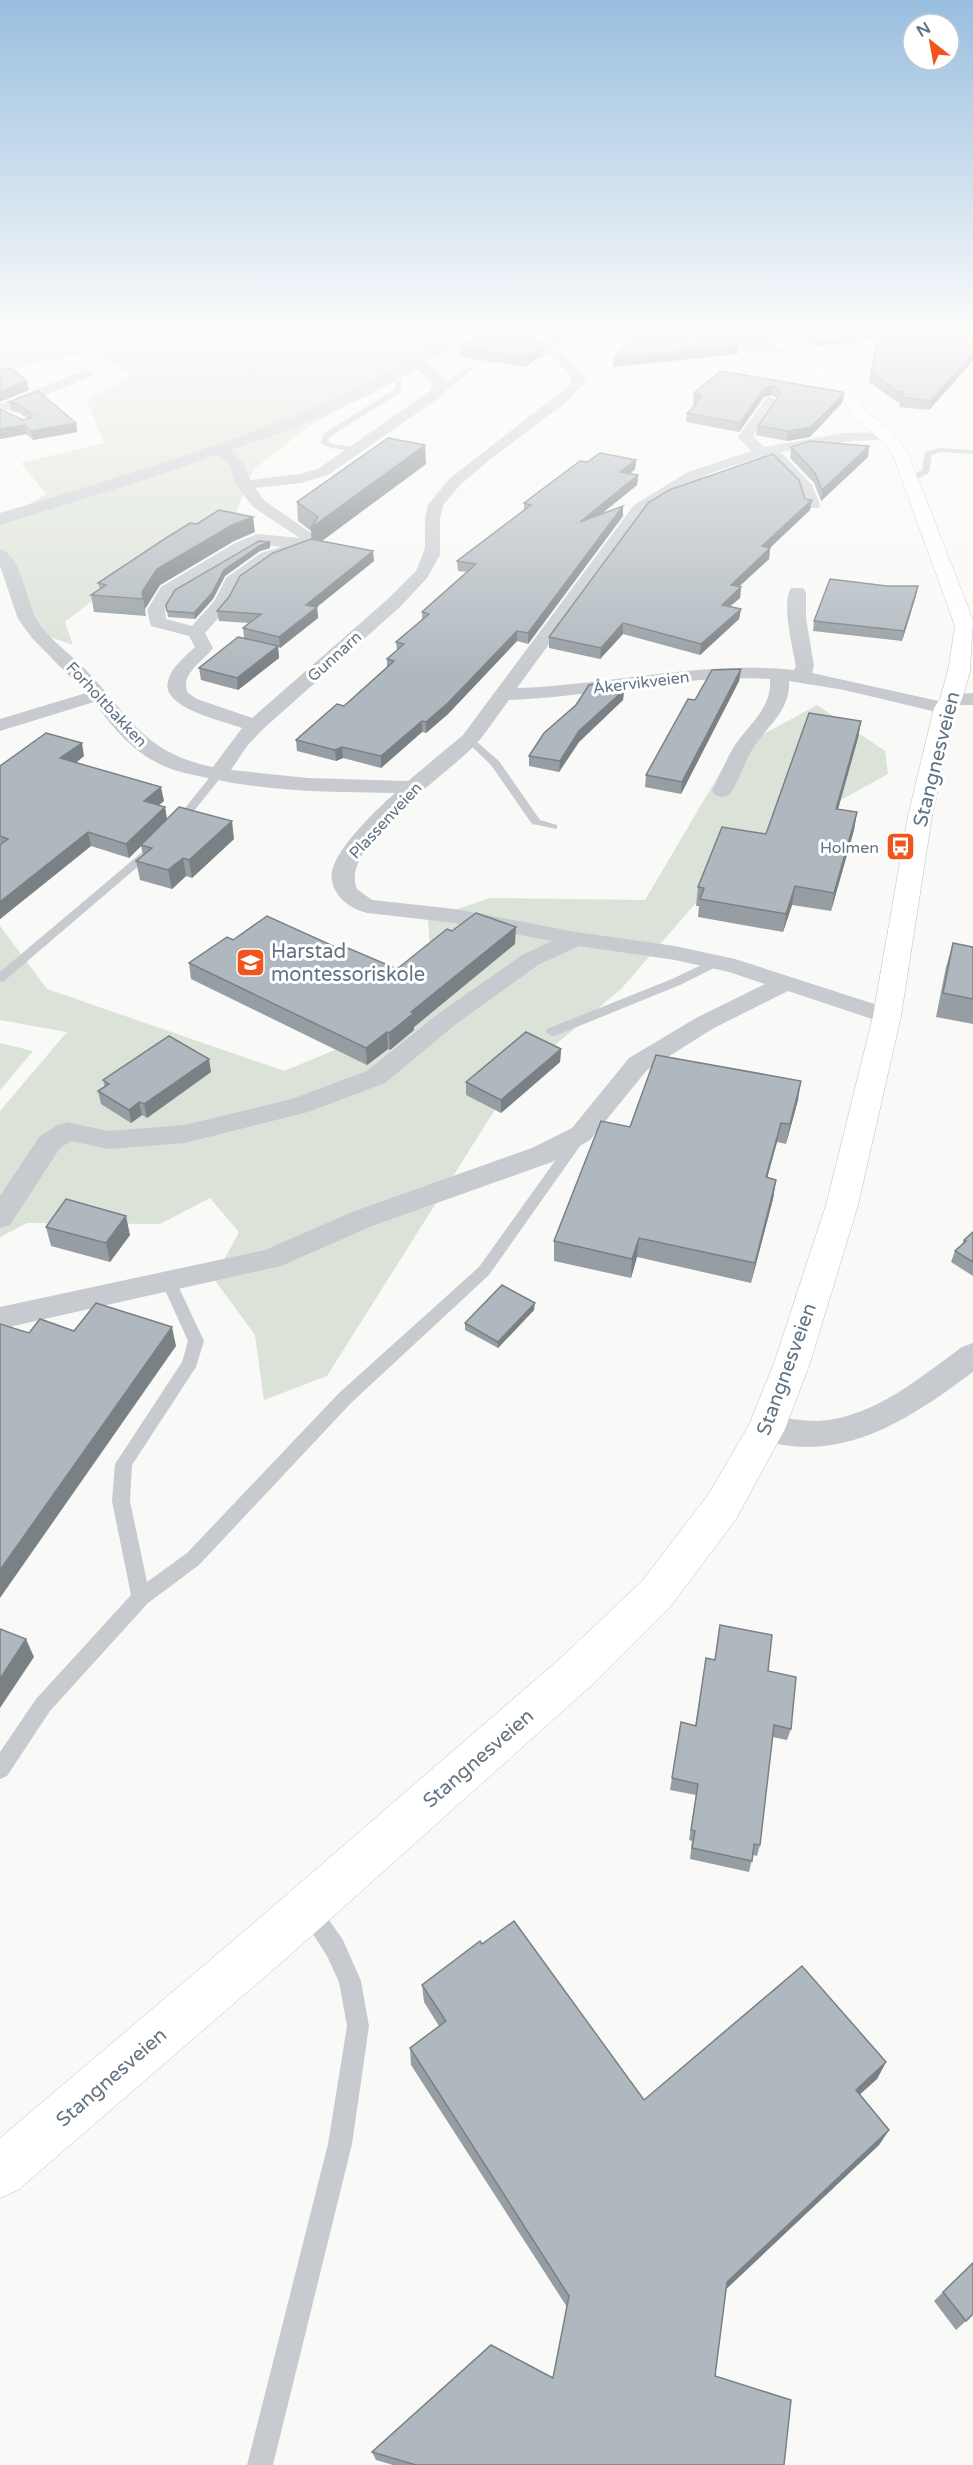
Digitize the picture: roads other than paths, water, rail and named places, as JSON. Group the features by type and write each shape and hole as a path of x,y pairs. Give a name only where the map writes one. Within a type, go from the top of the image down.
{"main road":[{"name":"Stangnesveien","path":"0,2172 307,1908 579,1669 656,1594 722,1506 766,1429 792,1363 842,1205 887,1016 920,816 956,702 965,626 901,455 893,445"}],"street":[{"path":"0,519 230,445"},
{"path":"244,485 293,479 323,472 364,445"},
{"name":"Gunnarn","path":"218,774 240,742 255,726 395,602 416,580 432,556 432,516 441,497 500,445"},
{"path":"756,445 807,488 812,505"},
{"name":"Plassenveien","path":"809,445 711,467 675,485 640,508 470,739 453,757 413,787 361,840 344,865 342,879 346,891 354,900 367,906 456,916 576,939 675,953 716,962 887,1016"},
{"path":"196,632 223,602 232,582 267,557 303,545 309,537 259,504 244,485 237,464 220,449"},
{"path":"255,726 180,698 175,684 182,672 204,648 196,632 157,622 156,610 166,591 210,563 257,539 303,545"},
{"name":"Forholtbakken","path":"0,554 12,575 25,616 34,628 80,674 135,739 157,756 174,764 252,779 351,786 413,787"},
{"path":"797,592 797,618 805,666 801,676"},
{"name":"Åkervikveien","path":"502,694 535,694 690,675 746,672 801,676 956,702"},
{"path":"722,791 742,750 775,707 780,690 779,674"},
{"path":"0,725 98,695"},
{"path":"0,1218 50,1142 67,1131 108,1140 185,1134 299,1106 376,1077 447,1019 530,960 576,939"},
{"path":"0,1318 271,1259 362,1220 543,1155 582,1134 638,1064 705,1023 786,983"},
{"path":"766,1429 818,1434 861,1425 895,1412 973,1355"}],"lane":[{"path":"329,445 357,450"},
{"path":"910,479 926,471 928,454 934,450 973,452"},
{"path":"470,739 495,763 536,822 553,827"},
{"name":"Gunnarn","path":"0,978 162,839 218,774"},
{"path":"552,1032 676,982 716,962"},
{"path":"0,1769 43,1705 141,1597 193,1559 345,1398 484,1271 582,1134"},
{"path":"141,1597 121,1501 124,1464 190,1363 195,1341 169,1281"},
{"path":"260,2465 340,2144 358,2026 350,1981 335,1948 307,1908"}],"place":[{"name":"Holmen","path":"900,847"},
{"name":"Harstad montessoriskole","path":"250,962"}]}
